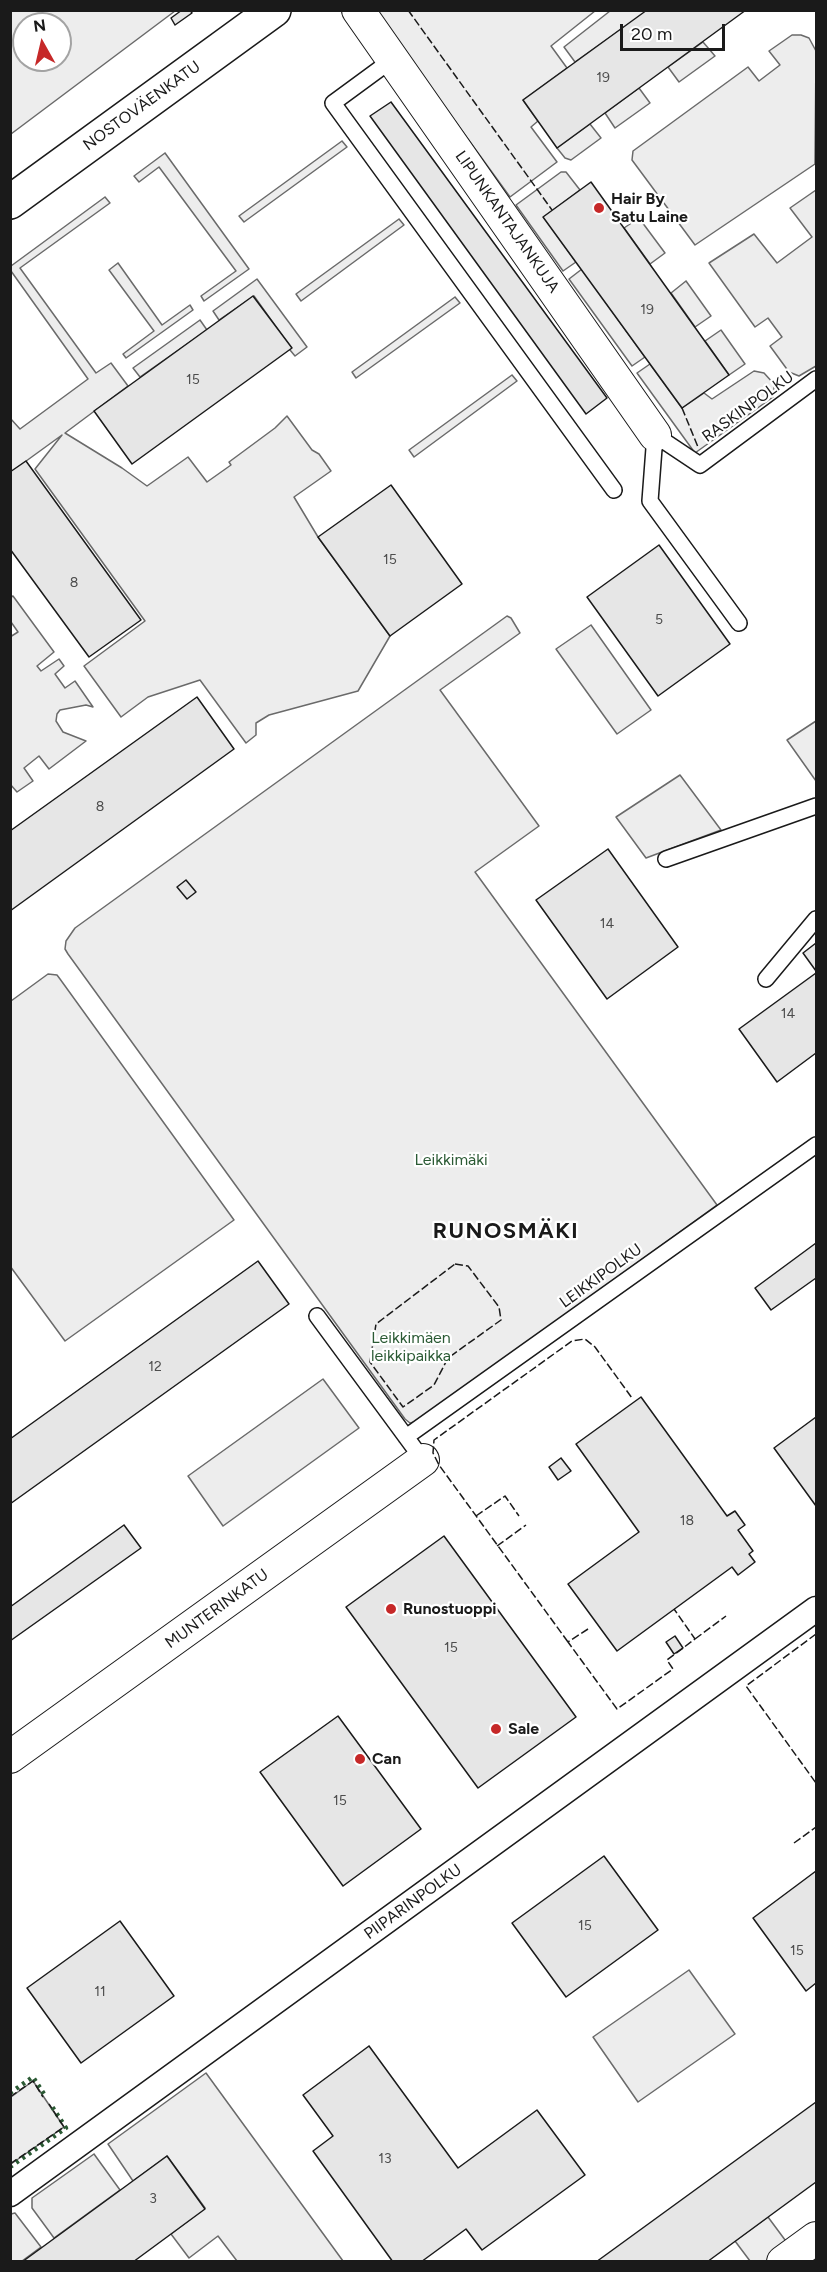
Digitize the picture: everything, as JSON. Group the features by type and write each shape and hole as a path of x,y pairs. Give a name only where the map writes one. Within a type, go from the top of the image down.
{"street":[{"name":"NOSTOVÄENKATU","path":"10,202 274,10"},
{"name":"LIPUNKANTAJANKUJA","path":"358,10 655,435"},
{"name":"MUNTERINKATU","path":"10,1757 414,1449"},
{"name":"PIIPARINPOLKU","path":"10,2194 816,1609"},
{"path":"783,2262 816,2238"}],"lane":[{"path":"393,59 333,103 614,490"},
{"name":"RASKINPOLKU","path":"655,435 700,465 816,379"},
{"path":"655,435 650,501 739,622"},
{"path":"666,859 816,806"},
{"path":"765,979 816,919"},
{"name":"LEIKKIPOLKU","path":"414,1449 816,1145"},
{"path":"317,1316 414,1449"}],"green space":[{"path":"11,10 175,11 11,134"},
{"path":"375,11 595,11 551,46 567,68 523,100 538,121 531,127 557,162 510,197"},
{"path":"610,11 647,11 575,62 564,47"},
{"path":"792,35 809,38 816,51 815,164 695,245 632,160 633,151 748,67 759,81 780,65 769,51"},
{"path":"703,42 715,56 679,82 668,67"},
{"path":"639,88 650,103 615,128 605,113"},
{"path":"590,124 601,138 571,160 565,158 557,148"},
{"path":"342,141 347,147 244,222 239,216"},
{"path":"165,153 249,269 204,301 201,296 236,271 159,167 139,182 134,176"},
{"path":"561,172 566,172 580,190 544,217 576,262 563,271 516,205"},
{"path":"816,190 816,366 799,376 789,372 770,346 782,337 768,318 755,327 709,263 754,234 777,263 812,237 790,208"},
{"path":"105,197 110,203 20,268 96,373 111,363 128,386 65,433 147,486 188,457 207,482 231,465 229,462 275,428 287,416 331,471 294,497 318,537 390,636 358,691 269,715 256,723 256,735 246,743 200,680 148,697 121,717 84,666 145,621 35,469 62,435 11,472 10,418 20,429 88,379 11,271 11,266"},
{"path":"639,218 665,253 650,264 624,228"},
{"path":"399,219 404,225 301,301 296,294"},
{"path":"118,263 162,325 190,305 193,310 126,358 123,354 154,331 109,270"},
{"path":"582,269 645,357 632,366 569,279"},
{"path":"257,279 307,347 295,356 254,296 219,320 213,311"},
{"path":"686,281 711,316 695,327 671,293"},
{"path":"455,297 460,303 356,378 352,372"},
{"path":"200,320 207,330 140,377 133,368"},
{"path":"721,330 745,364 729,375 705,341"},
{"path":"650,364 682,408 704,393 712,399 754,371 764,373 774,384 773,397 695,453 637,373"},
{"path":"512,375 517,381 414,457 409,450"},
{"path":"13,596 54,652 37,666 41,671 59,659 64,666 55,674 65,688 75,681 93,707 86,705 60,710 56,721 63,732 86,741 49,769 39,756 24,768 33,781 17,792 10,784 10,637 18,632 11,622 11,597"},
{"name":"Leikkimäki","path":"507,616 511,618 520,633 440,690 539,826 475,872 717,1205 419,1421 410,1423 65,949 66,941 75,928"},
{"path":"591,625 651,710 617,734 556,649"},
{"path":"816,721 816,781 787,740"},
{"path":"680,775 721,830 646,858 616,817"},
{"path":"48,974 57,975 234,1220 65,1341 10,1266 11,1001"},
{"path":"323,1379 359,1428 223,1526 188,1476"},
{"path":"689,1970 735,2034 638,2102 593,2037"},
{"path":"206,2073 343,2261 237,2261 218,2236 189,2258 171,2234 205,2208 167,2156 133,2181 108,2144"},
{"path":"33,2081 64,2127 11,2164 11,2097"},
{"path":"94,2154 120,2190 54,2238 32,2208 32,2198"},
{"path":"15,2213 41,2247 22,2261 11,2261 11,2214"},
{"path":"768,2217 791,2248 773,2261 750,2261 735,2241"}],"building":[{"path":"182,10 190,10 192,13 175,25 171,18"},
{"path":"647,10 746,10 557,148 523,100"},
{"path":"391,102 607,398 586,414 370,116"},
{"path":"591,182 729,375 682,408 543,217"},
{"path":"253,296 292,348 132,464 94,411"},
{"path":"26,461 141,620 89,657 10,549 10,472"},
{"path":"391,485 462,584 390,636 318,537"},
{"path":"659,545 730,644 658,696 587,597"},
{"path":"197,697 234,749 10,911 10,831"},
{"path":"608,849 678,947 607,999 536,900"},
{"path":"186,880 196,892 187,899 177,887"},
{"path":"816,943 816,971 803,953"},
{"path":"816,973 816,1053 777,1082 739,1029"},
{"path":"816,1243 816,1278 771,1310 755,1288"},
{"path":"258,1261 289,1304 10,1504 10,1439"},
{"path":"641,1397 727,1516 735,1511 745,1525 738,1530 753,1551 749,1554 755,1562 738,1575 732,1567 617,1651 568,1584 639,1532 576,1444"},
{"path":"816,1417 816,1506 774,1448"},
{"path":"561,1458 571,1471 558,1480 549,1467"},
{"path":"124,1525 141,1548 10,1641 10,1607"},
{"path":"444,1536 576,1717 478,1788 346,1607"},
{"path":"675,1636 683,1648 674,1654 666,1642"},
{"path":"338,1716 421,1829 343,1886 260,1772"},
{"path":"604,1856 658,1930 566,1997 512,1923"},
{"path":"816,1871 816,1983 806,1991 753,1918"},
{"path":"120,1921 174,1996 81,2063 27,1988"},
{"path":"369,2046 458,2168 537,2110 585,2175 482,2250 466,2229 421,2262 393,2262 313,2151 333,2136 303,2095"},
{"path":"816,2102 816,2182 707,2262 596,2262"},
{"path":"167,2156 205,2209 133,2262 22,2262"}],"hedge":[{"path":"10,2093 33,2077 44,2094"},
{"path":"10,2167 66,2128 51,2105"}],"fence":[{"path":"408,10 552,210"},
{"path":"682,408 698,447"},
{"path":"455,1264 468,1266 499,1307 501,1320 448,1358 434,1385 403,1407 370,1362 376,1324 455,1264"},
{"path":"568,1642 439,1465 433,1453 434,1440 572,1341 585,1339 595,1347 632,1398"},
{"path":"476,1516 505,1496 519,1516"},
{"path":"497,1546 526,1525"},
{"path":"588,1629 568,1642 617,1709 673,1669 667,1660 695,1639 674,1609"},
{"path":"695,1639 726,1616"},
{"path":"816,1634 746,1686 816,1783"},
{"path":"794,1843 816,1827"},
{"path":"10,2097 33,2081 43,2097"},
{"path":"10,2164 64,2127 49,2104"}],"place":[{"name":"Hair By Satu Laine","path":"599,208"},
{"name":"Runostuoppi","path":"391,1609"},
{"name":"Sale","path":"496,1729"},
{"name":"Can","path":"360,1759"}],"district":[{"name":"RUNOSMÄKI","path":"506,1232"}],"park label":[{"name":"Leikkimäen leikkipaikka","path":"411,1347"}]}
